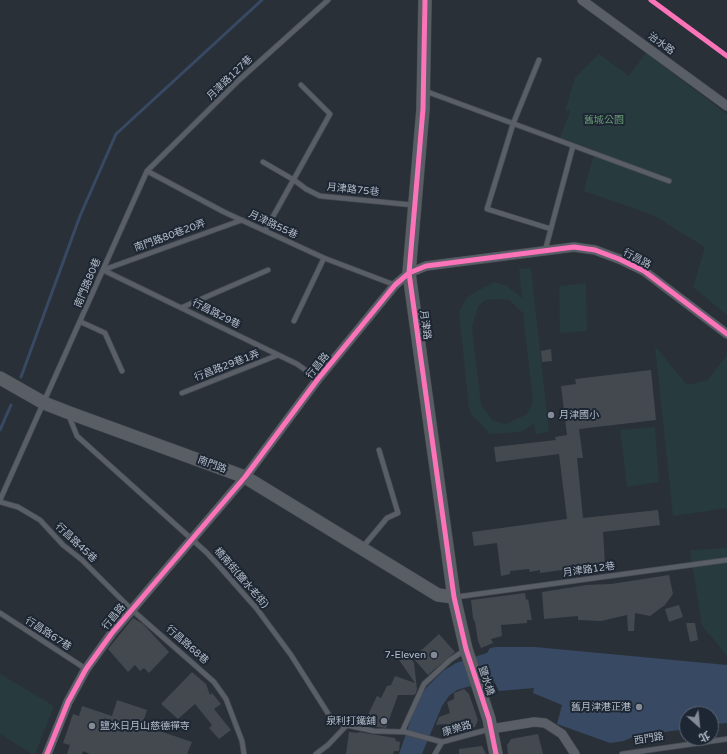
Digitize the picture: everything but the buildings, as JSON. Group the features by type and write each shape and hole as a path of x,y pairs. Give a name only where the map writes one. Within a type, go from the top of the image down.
{"street":[{"name":"月津路","path":"425,0 424,90 409,273 454,597 466,649"},
{"name":"治水路","path":"582,0 727,106"},
{"name":"行昌路","path":"47,754 68,702 86,669 131,609 245,477 318,379 395,285 409,273 426,266 574,247 594,250 619,259 644,271 727,334"},
{"name":"南門路","path":"0,378 44,403 245,477 438,595 454,597"},
{"name":"鹽水橋","path":"466,649 490,724 496,754"},
{"path":"490,724 545,723 562,734 575,754"}],"lane":[{"name":"月津路127巷","path":"147,171 238,81 328,0"},
{"path":"539,60 513,124 487,209 551,229"},
{"path":"265,231 330,114 300,85"},
{"path":"424,90 669,181"},
{"path":"545,251 573,146"},
{"name":"月津路75巷","path":"263,162 320,196 415,206"},
{"name":"月津路55巷","path":"147,171 265,231 324,258 395,285"},
{"name":"南門路80巷","path":"0,501 147,171"},
{"name":"南門路80巷20弄","path":"103,270 242,220"},
{"path":"294,321 324,258"},
{"name":"行昌路29巷","path":"103,270 182,307 296,364 318,379"},
{"path":"182,307 268,270"},
{"path":"81,322 105,334 122,371"},
{"name":"行昌路29巷1弄","path":"182,393 278,355"},
{"name":"橋南街(鹽水老街)","path":"67,412 77,436 206,552 257,610 291,655 329,715 336,723 374,731 403,732 442,742"},
{"path":"361,548 387,518 398,513 379,450"},
{"name":"行昌路45巷","path":"0,501 18,507 40,520 63,546 82,560 131,609"},
{"name":"月津路12巷","path":"454,597 727,560"},
{"name":"行昌路68巷","path":"131,609 200,669 226,698 242,741 244,754"},
{"name":"行昌路67巷","path":"0,613 86,669"},
{"path":"403,732 424,684 450,660 466,649"},
{"name":"康樂路","path":"435,754 442,742 490,724"},
{"path":"316,754 328,745 346,726"},
{"name":"西門路","path":"622,754 727,739"}],"green space":[{"name":"舊城公園","path":"646,53 727,114 727,315 693,287 705,247 653,215 584,191 595,150 560,138 570,111 565,110 575,78 599,54 629,76"},
{"path":"531,268 549,432 536,434 534,424 521,432 490,434 471,414 469,408 459,312 467,297 494,282 507,286 522,298 519,269","holes":["508,299 523,313 533,402 527,414 506,424 493,421 481,405 472,327 478,307 485,300"]},
{"path":"586,283 587,331 560,333 559,286"},
{"path":"655,346 687,385 708,380 727,355 727,508 673,516"},
{"path":"655,427 659,482 627,487 620,430"},
{"path":"727,548 727,655 702,626 690,550"},
{"path":"0,674 54,706 35,754 32,754 0,734"}],"water":[{"path":"535,647 727,665 727,723 719,724 719,706 679,706 679,730 635,736 624,741 610,743 557,724 562,705 533,693 534,688 499,691 494,681 457,690 449,696 442,706 422,754 399,754 418,699 427,687 443,671 456,663 487,653 490,648"}],"waterway":[{"path":"21,377 80,216 116,134 262,0"},
{"path":"0,430 11,405"}],"cycle path":[{"path":"425,0 423,109 409,273 454,597 466,649 489,719 496,754"},
{"path":"651,0 727,56"},
{"path":"47,754 68,702 86,669 112,633 245,477 318,379 395,285 409,273 426,266 574,247 595,250 644,271 727,334"}],"place":[{"name":"月津國小","path":"551,415"},
{"name":"7-Eleven","path":"434,655"},
{"name":"舊月津港正港","path":"639,707"},
{"name":"泉利打鐵舖","path":"384,721"},
{"name":"鹽水日月山慈德禪寺","path":"92,726"}]}
